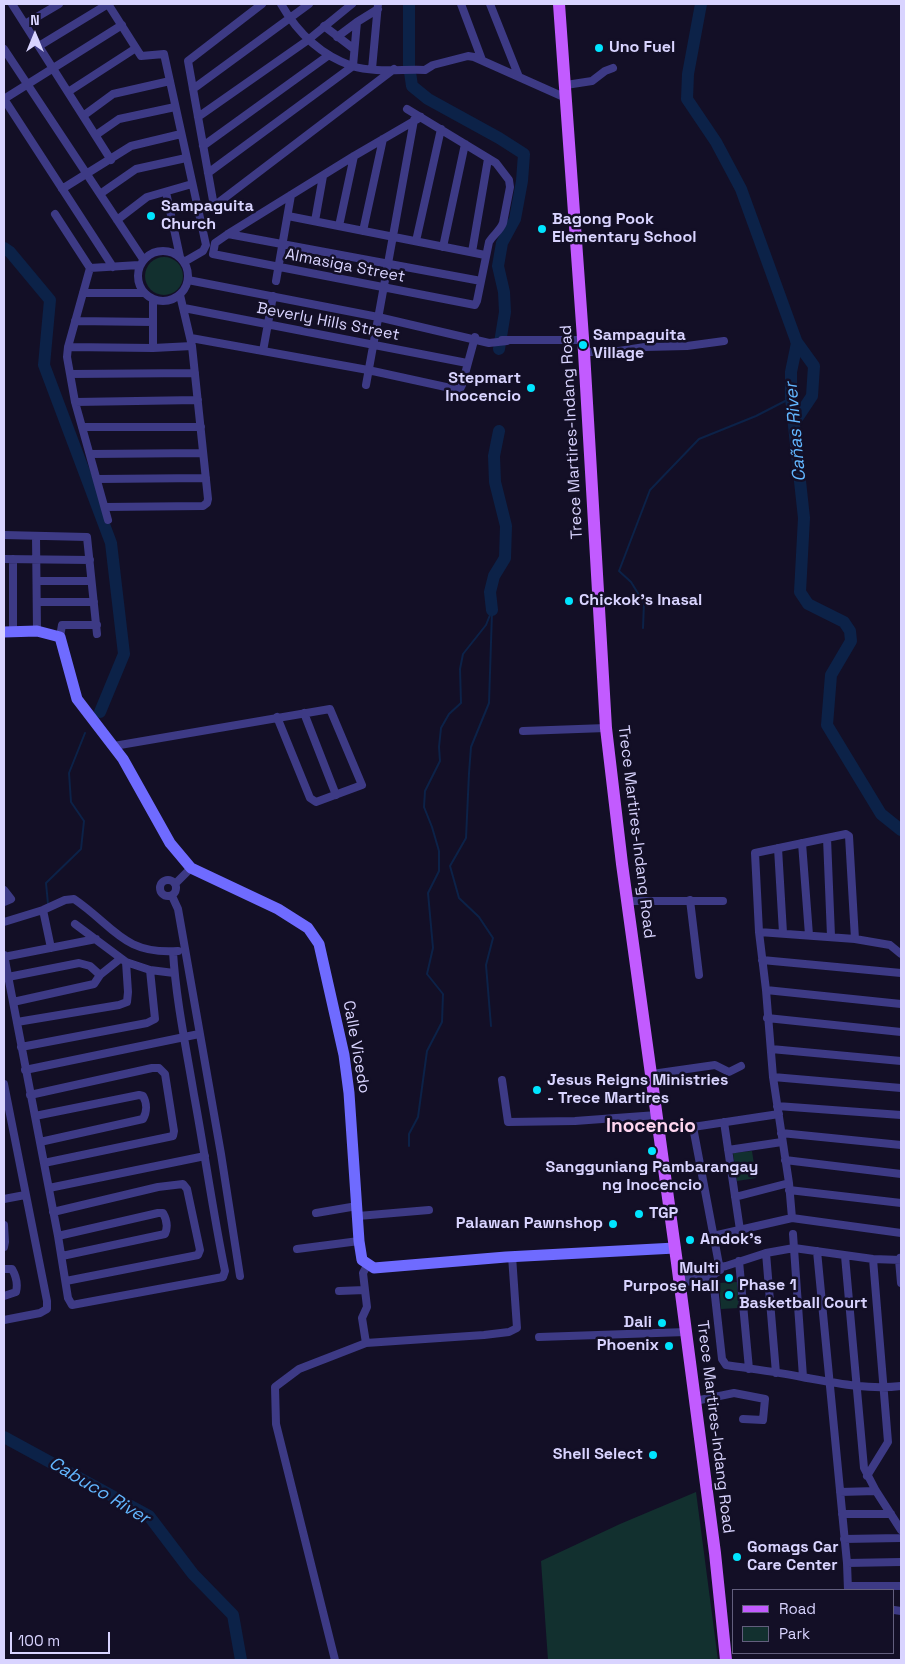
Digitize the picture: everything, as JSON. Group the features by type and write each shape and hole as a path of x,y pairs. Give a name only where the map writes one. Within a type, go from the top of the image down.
{"main road":[{"name":"Trece Martires-Indang Road","path":"558,4 566,92 583,346 606,728 627,901 652,1074 720,1595 726,1660"}],"street":[{"path":"4,6 8,4"},
{"path":"12,4 112,160"},
{"path":"25,24 58,4"},
{"path":"39,46 108,4 141,56 164,54 206,245 203,251 182,260"},
{"path":"262,4 188,61 214,206 394,69"},
{"path":"281,4 289,18 308,40 329,55 353,66 372,69 425,70 433,65 462,56 474,57 519,76 566,92 592,81 605,71 613,68"},
{"path":"193,88 308,4"},
{"path":"198,117 308,40 352,4"},
{"path":"461,4 482,60"},
{"path":"490,4 519,76"},
{"path":"337,37 378,7"},
{"path":"372,69 378,7"},
{"path":"353,66 357,22"},
{"path":"112,267 4,99 122,25"},
{"path":"324,26 354,49"},
{"path":"4,48 117,220 141,262 137,280 143,293 153,300 162,302 172,300 180,295 188,280 187,267 182,260 166,192"},
{"path":"68,92 136,48"},
{"path":"203,146 329,55"},
{"path":"208,173 353,66"},
{"path":"83,116 113,94 170,81"},
{"path":"96,135 119,119 175,107"},
{"path":"228,234 481,281 489,242 503,224 510,187 509,180 496,163 441,129 417,119 407,109"},
{"path":"228,234 417,119"},
{"path":"366,385 417,119"},
{"path":"416,241 441,129"},
{"path":"62,189 112,160 131,146 181,134"},
{"path":"363,231 383,139"},
{"path":"442,247 465,144"},
{"path":"339,226 354,156"},
{"path":"100,194 136,170 186,158"},
{"path":"472,252 488,159"},
{"path":"315,222 323,176"},
{"path":"117,220 147,197 192,184"},
{"path":"276,281 291,196"},
{"path":"55,214 90,268 68,347 67,357 75,402 108,520"},
{"path":"288,216 485,255"},
{"name":"Almasiga Street","path":"228,234 215,243 213,254 470,305 475,305 477,302 481,281"},
{"path":"90,268 112,267 141,262 150,254 166,250 182,260"},
{"path":"188,280 378,317 464,337 499,341 583,346 612,352 724,341"},
{"path":"83,293 143,293"},
{"path":"105,507 203,506 207,503 192,342 180,295"},
{"path":"263,351 273,296"},
{"path":"153,300 153,348"},
{"name":"Beverly Hills Street","path":"184,308 467,363"},
{"path":"75,321 153,322"},
{"path":"68,347 153,348 192,342 263,351 460,389 475,338"},
{"path":"70,374 195,374"},
{"path":"75,402 198,400"},
{"path":"82,427 200,427"},
{"path":"90,454 203,453"},
{"path":"98,479 206,478"},
{"path":"4,535 87,537 97,634"},
{"path":"36,536 37,631"},
{"path":"4,559 90,560"},
{"path":"13,559 8,632 37,631 60,637 62,625 97,625"},
{"path":"37,581 91,581"},
{"path":"37,602 94,602"},
{"name":"Calle Vicedo","path":"60,637 76,699 123,759 170,843 191,868 278,909 308,928 319,944 344,1055 349,1093 359,1241 362,1260 368,1264"},
{"path":"114,746 277,717 330,709 362,785 316,802 310,798 277,717"},
{"path":"304,713 336,795"},
{"path":"523,731 606,728"},
{"path":"792,1218 773,1077 759,932 755,853 846,834 850,839 856,939"},
{"path":"827,838 832,936"},
{"path":"802,843 808,935"},
{"path":"778,848 782,933"},
{"path":"175,884 191,868"},
{"path":"166,880 172,881 175,884 176,890 172,896 163,894 160,886 166,880"},
{"path":"4,890 11,900 4,902"},
{"path":"172,896 178,909 221,1154 240,1276"},
{"path":"4,922 43,910 66,900 74,899 134,946 147,950 184,951"},
{"path":"690,900 698,976"},
{"path":"627,901 723,901"},
{"path":"43,910 51,948"},
{"path":"74,924 123,960 150,970 174,973"},
{"path":"759,932 856,939 890,945 901,954"},
{"path":"96,939 4,956 62,1256 68,1298 72,1305 223,1277 225,1271 183,1037 173,952"},
{"path":"13,1002 94,984 100,975 123,960"},
{"path":"17,1022 119,1005 127,1002 128,992 123,960"},
{"path":"762,960 901,973"},
{"path":"8,977 80,963 90,966 100,975"},
{"path":"21,1047 147,1023 155,1019 150,970"},
{"path":"766,990 901,1004"},
{"path":"768,1018 901,1032"},
{"path":"25,1070 199,1034"},
{"path":"771,1049 901,1060"},
{"path":"652,1074 715,1065 730,1072 741,1066"},
{"path":"30,1094 152,1068 160,1068 165,1074 174,1131 173,1136 44,1163"},
{"path":"773,1077 901,1088"},
{"path":"502,1080 508,1122 657,1115"},
{"path":"4,1084 48,1301 47,1310 4,1320"},
{"path":"35,1116 138,1095 143,1096 146,1101 146,1114 143,1119 40,1142"},
{"path":"901,1115 778,1110 693,1128 718,1269 722,1359 726,1366 804,1377 829,1383 884,1388 901,1386"},
{"path":"724,1122 740,1230"},
{"path":"781,1133 901,1145"},
{"path":"728,1150 782,1142"},
{"path":"49,1188 205,1156"},
{"path":"785,1160 901,1174"},
{"path":"53,1212 158,1187 184,1184 187,1189 200,1250 198,1255 66,1281"},
{"path":"735,1197 789,1187 901,1203"},
{"path":"4,1199 25,1195"},
{"path":"316,1213 429,1210"},
{"path":"58,1236 158,1213 163,1213 166,1218 167,1229 165,1234 62,1256"},
{"path":"713,1236 792,1218 901,1233"},
{"path":"4,1225 6,1242 4,1247"},
{"path":"793,1234 804,1377"},
{"path":"297,1249 359,1241"},
{"path":"366,1343 362,1318 368,1307 364,1290 364,1273 368,1264 374,1268 512,1256 675,1248"},
{"path":"679,1280 699,1280 718,1269 739,1261 766,1253 794,1248 873,1259 900,1259 901,1282"},
{"path":"817,1251 848,1588 901,1586"},
{"path":"766,1253 776,1373"},
{"path":"335,1660 276,1424 275,1387 300,1369 366,1343 484,1335 509,1332 517,1328 512,1256"},
{"path":"845,1256 864,1468 867,1476 901,1530"},
{"path":"867,1476 888,1442 873,1259"},
{"path":"739,1261 749,1369"},
{"path":"4,1270 12,1269 15,1274 17,1287 16,1292 4,1296"},
{"path":"339,1291 364,1290"},
{"path":"539,1337 686,1332"},
{"path":"695,1401 734,1393 765,1399 762,1420 742,1419"},
{"path":"840,1492 876,1491"},
{"path":"842,1514 891,1514"},
{"path":"844,1539 901,1538"},
{"path":"847,1563 901,1562"}],"green space":[{"path":"164,257 178,262 183,276 178,290 164,295 150,290 145,276 150,262"},
{"path":"752,1151 756,1178 737,1181 733,1153"},
{"name":"Phase 1 Basketball Court","path":"737,1282 739,1308 721,1309 719,1283"},
{"path":"696,1492 718,1660 548,1660 541,1561 620,1524"}],"waterway":[{"path":"409,4 409,65 412,86 428,99 524,154 522,181 515,219 502,243 498,266 504,292 505,312 499,349"},
{"name":"Cañas River","path":"701,4 688,74 687,99 716,142 741,189 797,343 791,372 791,398 804,518 800,592 808,604 844,622 850,631 851,641 831,675 827,725 881,814 901,830"},
{"path":"4,248 10,252 50,300 44,365 111,543 124,654 100,712"},
{"path":"794,423 812,396 814,366 796,341"},
{"path":"643,628 644,603 631,582 619,571 650,490 699,439 756,416 791,398"},
{"path":"492,610 490,592 494,576 505,558 506,526 495,482 494,456 499,431"},
{"path":"409,1146 409,1134 418,1117 427,1051 442,1022 443,994 427,974 433,948 428,893 439,871 439,851 424,807 425,791 440,761 441,728 449,714 461,703 460,669 463,654 486,625 492,610"},
{"path":"491,1026 486,965 493,938 479,917 459,898 450,866 466,838 471,747 489,703 492,612"},
{"path":"48,904 46,883 81,849 84,821 71,802 69,773 85,733"},
{"name":"Cabuco River","path":"4,1437 149,1516 193,1574 233,1615 241,1660"}],"place":[{"name":"Uno Fuel","path":"599,48"},
{"name":"Sampaguita Church","path":"151,216"},
{"name":"Bagong Pook Elementary School","path":"542,229"},
{"name":"Sampaguita Village","path":"583,345"},
{"name":"Stepmart Inocencio","path":"531,388"},
{"name":"Chickok's Inasal","path":"569,601"},
{"name":"Jesus Reigns Ministries - Trece Martires","path":"537,1090"},
{"name":"Sangguniang Pambarangay ng Inocencio","path":"652,1151"},
{"name":"TGP","path":"639,1214"},
{"name":"Palawan Pawnshop","path":"613,1224"},
{"name":"Andok's","path":"690,1240"},
{"name":"Multi Purpose Hall","path":"729,1278"},
{"name":"Phase 1 Basketball Court","path":"729,1295"},
{"name":"Dali","path":"662,1323"},
{"name":"Phoenix","path":"669,1346"},
{"name":"Shell Select","path":"653,1455"},
{"name":"Gomags Car Care Center","path":"737,1557"}],"district":[{"name":"Inocencio","path":"651,1127"}]}
